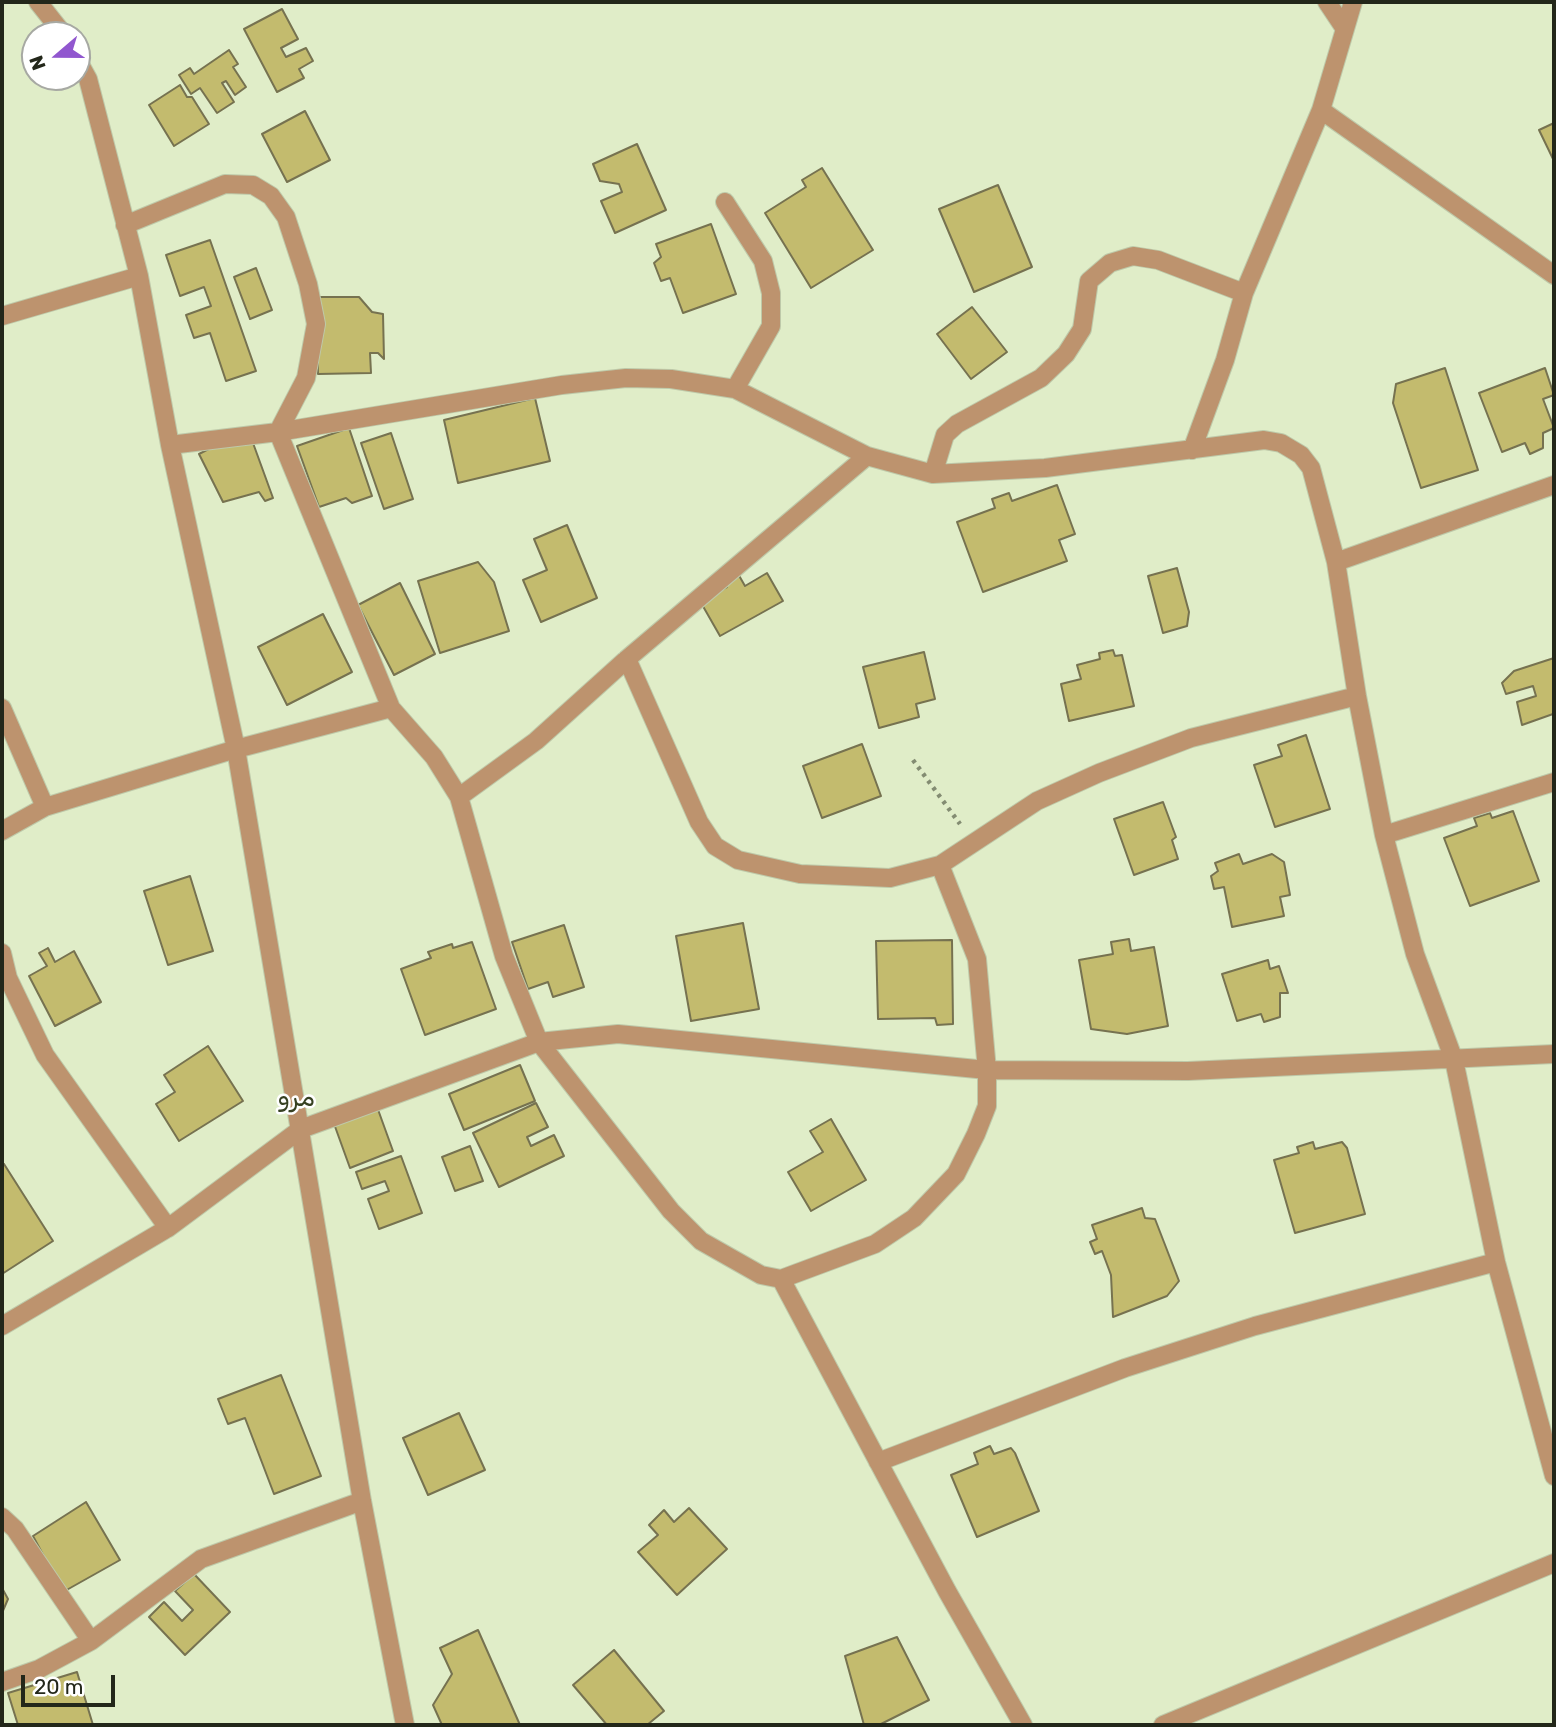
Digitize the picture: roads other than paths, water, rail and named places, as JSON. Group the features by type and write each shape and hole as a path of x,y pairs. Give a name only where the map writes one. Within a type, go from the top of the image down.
{"street":[{"path":"38,2 53,21"},
{"path":"1327,2 1343,26"},
{"path":"1192,450 1225,360 1244,293 1321,110 1343,26 1353,2"},
{"path":"91,91 139,276 170,445 236,749 362,1501 405,1725"},
{"path":"1321,110 1554,275"},
{"path":"125,225 225,184 253,185 271,196 286,217 308,284 316,324 306,378 278,432 391,708 435,757 459,797 503,956 539,1042 671,1211 693,1233 738,1264 761,1275 781,1279 874,1244 914,1218 956,1174 976,1134 987,1106 988,1070 977,959 940,865"},
{"path":"725,202 763,261 771,293 771,326 735,389"},
{"path":"933,474 945,435 957,424 1041,378 1066,354 1082,329 1089,281 1110,263 1133,256 1158,260 1244,293"},
{"path":"2,316 139,276"},
{"path":"170,445 278,432 562,384 626,378 671,379 735,389 867,456 933,474 1045,468 1264,440 1282,443 1301,455 1311,468 1336,562 1357,696 1384,835 1415,954 1454,1060 1496,1262 1554,1476"},
{"path":"459,797 536,741 627,659 867,456"},
{"path":"1336,562 1554,485"},
{"path":"627,659 699,822 715,846 738,860 800,874 890,878 940,865 1037,801 1179,743 1357,696"},
{"path":"2,708 44,807"},
{"path":"2,831 44,807 236,749 391,708"},
{"path":"1384,835 1554,782"},
{"path":"2,953 8,978 45,1055 168,1228"},
{"path":"2,1326 168,1228 300,1129 539,1042 618,1034 988,1070 1188,1071 1554,1054"},
{"path":"878,1462 1125,1368 1255,1326 1496,1262"},
{"path":"781,1279 1023,1725"},
{"path":"2,1682 39,1669 91,1641 201,1559 362,1501"},
{"path":"2,1517 15,1529 91,1641"},
{"path":"1163,1725 1554,1563"}],"district":[{"name":"مرو","path":"296,1098"}]}
